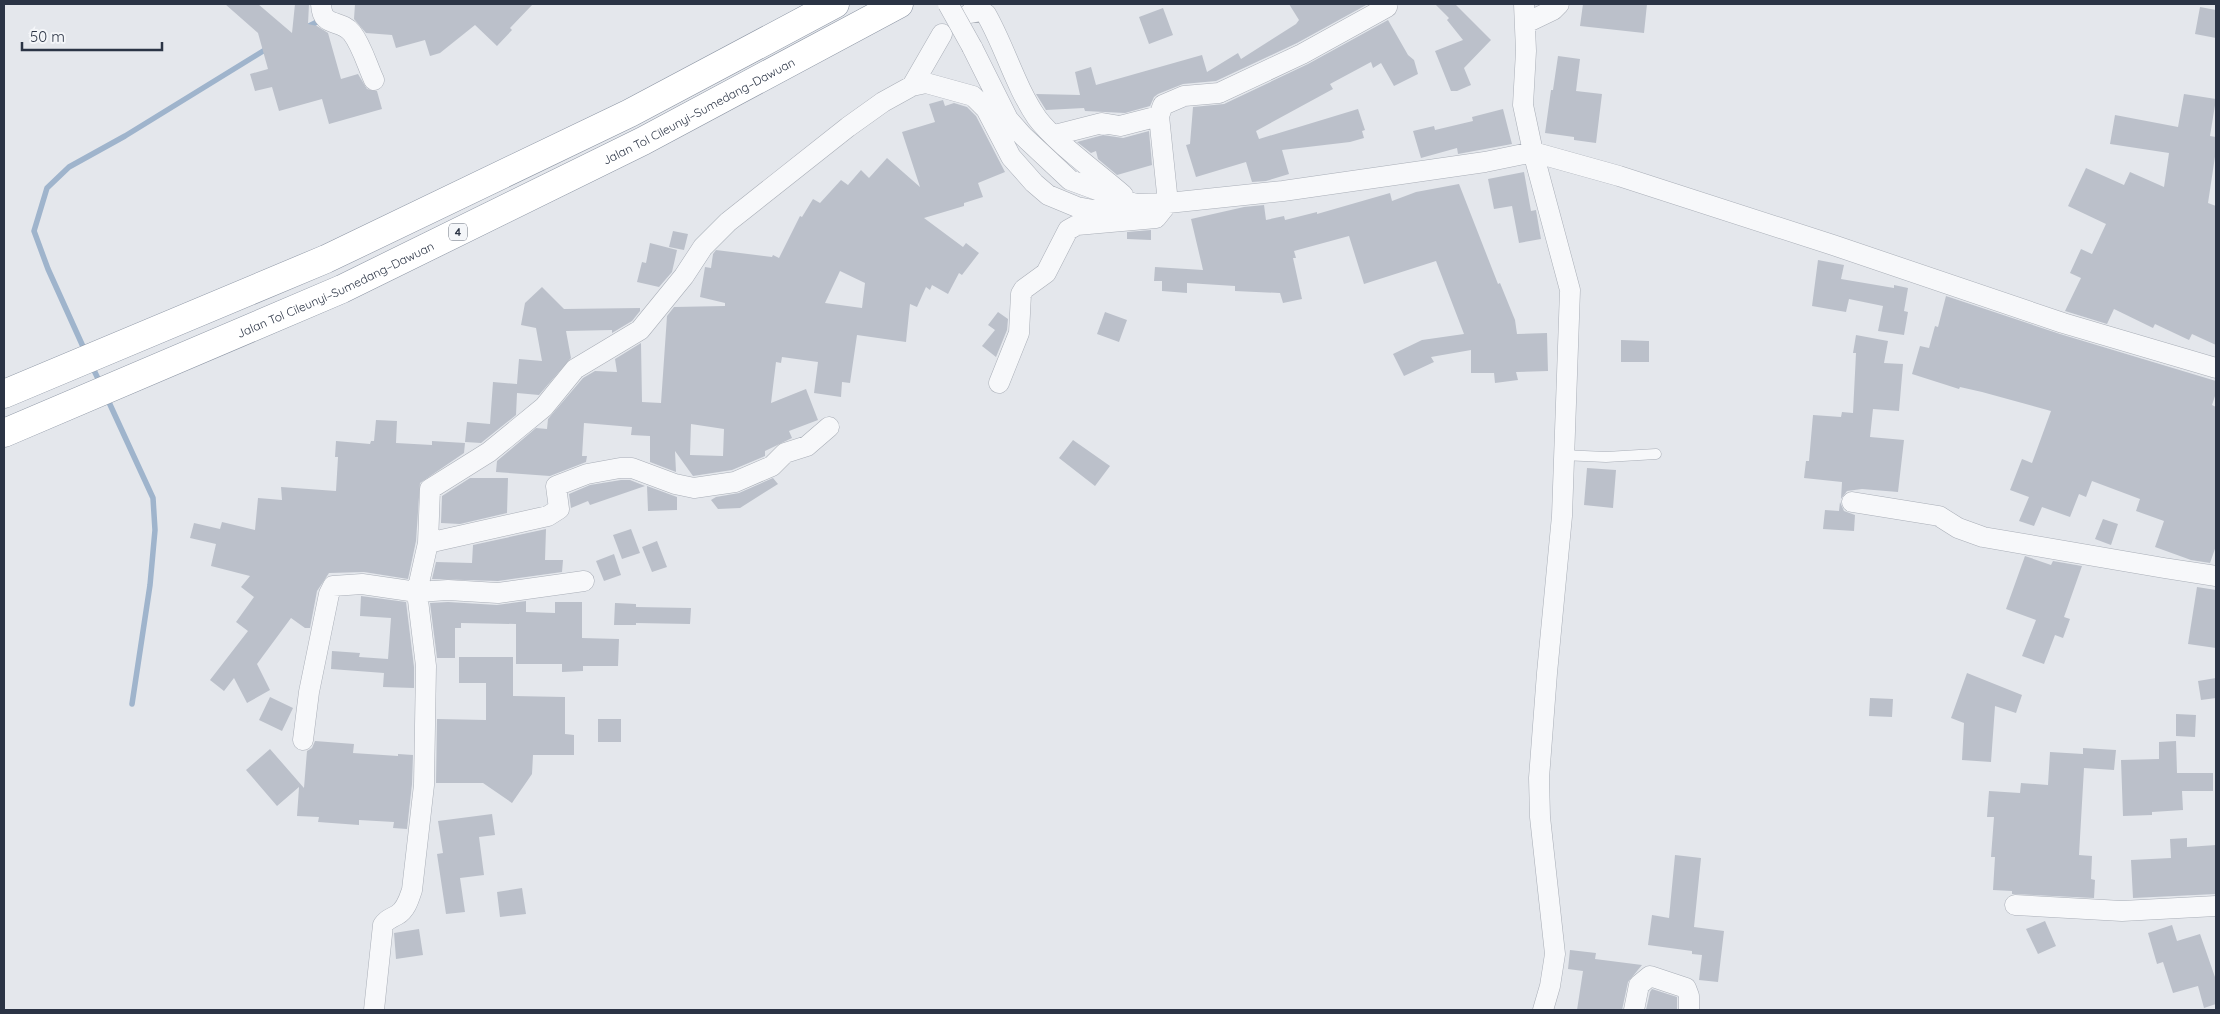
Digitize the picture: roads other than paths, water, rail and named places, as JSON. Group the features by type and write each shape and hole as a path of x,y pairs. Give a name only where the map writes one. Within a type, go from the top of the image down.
{"highway":[{"path":"4,394 326,259 630,113 835,4"},
{"name":"Jalan Tol Cileunyi–Sumedang–Dawuan","path":"4,433 342,289 642,142 899,4"}],"street":[{"path":"322,4 322,14 327,21 347,27 354,35 374,80"},
{"path":"948,4 1008,119 1022,136 1070,180 1135,204"},
{"path":"1543,1010 1550,986 1555,954 1540,817 1539,778 1562,516 1562,455 1570,290 1533,152 1523,105 1525,13 1546,14 1559,4"},
{"path":"999,383 1019,333 1021,294 1024,288 1046,273 1068,230 1077,225 1156,218 1168,203 1159,116 1163,105 1184,96 1219,93 1302,54 1387,7"},
{"path":"970,13 980,11 986,14 1002,52 1037,118 1135,204"},
{"path":"912,86 942,34"},
{"path":"374,1010 383,925 387,919 398,915 407,906 412,890 424,785 426,666 417,592 428,543 430,489 503,441 544,407 575,369 640,330 684,276 703,247 728,222 848,127 883,102 912,86 926,83 974,96 986,109 1010,157 1028,178 1048,195 1077,207 1109,210 1135,204 1168,203 1283,191 1485,162 1533,152 1619,176 1833,245 2063,323 2216,368"},
{"path":"1055,135 1097,124 1107,123 1120,126 1159,116"},
{"path":"428,543 548,516 559,509 556,486 587,474 620,468 632,468 676,484 694,488 735,482 772,466 785,453 807,446 829,427"},
{"path":"1852,502 1939,516 1958,528 1983,537 2216,576"},
{"path":"303,740 309,692 329,594 333,586 362,584 417,592 448,590 498,593 584,580"},
{"path":"2015,905 2122,911 2216,906"},
{"path":"1634,1010 1639,985 1650,976 1686,988 1689,996 1689,1010"}],"lane":[{"path":"1562,455 1606,457 1656,454"}],"waterway":[{"path":"305,28 319,21"},
{"path":"85,351 48,269 34,231 47,188 69,167 125,136 268,48"},
{"path":"91,364 101,385"},
{"path":"107,398 153,498 155,530 150,585 132,704"}]}
